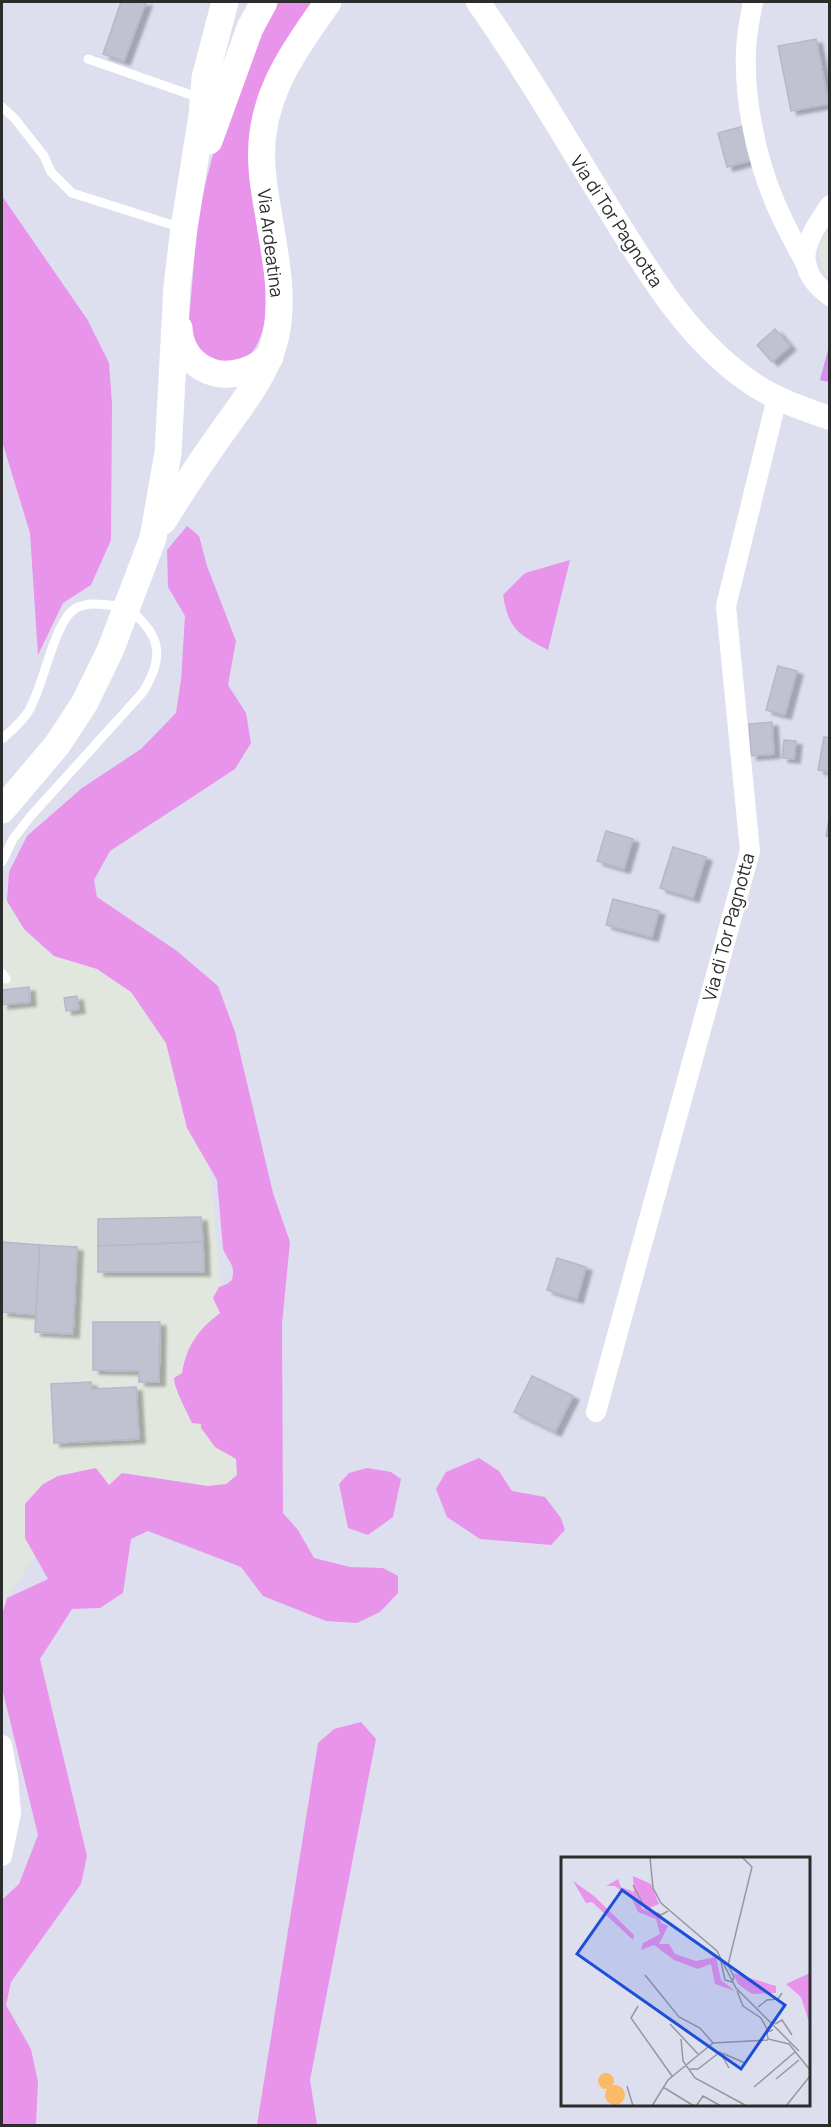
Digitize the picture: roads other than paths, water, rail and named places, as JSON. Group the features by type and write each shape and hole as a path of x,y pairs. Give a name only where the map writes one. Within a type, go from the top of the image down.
{"main road":[{"name":"Via Ardeatina","path":"2,810 57,745 76,718 101,670 153,538 168,453 177,287 184,228 207,69 225,2"},
{"name":"Via Ardeatina","path":"190,190 250,28 264,2"},
{"name":"Via Ardeatina","path":"153,538 204,458 257,382 270,357 278,326 279,296 262,166 263,128 270,98 283,69 328,2"},
{"path":"177,287 182,345 195,364 206,371 220,375 233,374 246,371 270,357"}],"street":[{"path":"462,2 484,9"},
{"path":"753,2 747,32 746,54 750,110 757,145 775,203 812,278 830,296"},
{"name":"Via di Tor Pagnotta","path":"484,9 643,264 674,308 716,355 746,379 777,398 830,418"},
{"path":"807,266 806,246 810,235 830,205"},
{"name":"Via di Tor Pagnotta","path":"596,1412 750,851 726,606 777,398"},
{"path":"2,1745 8,1777 10,1813 2,1856"}],"lane":[{"path":"88,59 202,99"},
{"path":"2,107 15,119 44,156 51,172 72,193 184,228"},
{"path":"2,739 28,712 43,681 61,624 67,615 83,605 127,607 152,633 157,648 156,663 152,678 143,692 30,817 13,839 2,862"}]}
